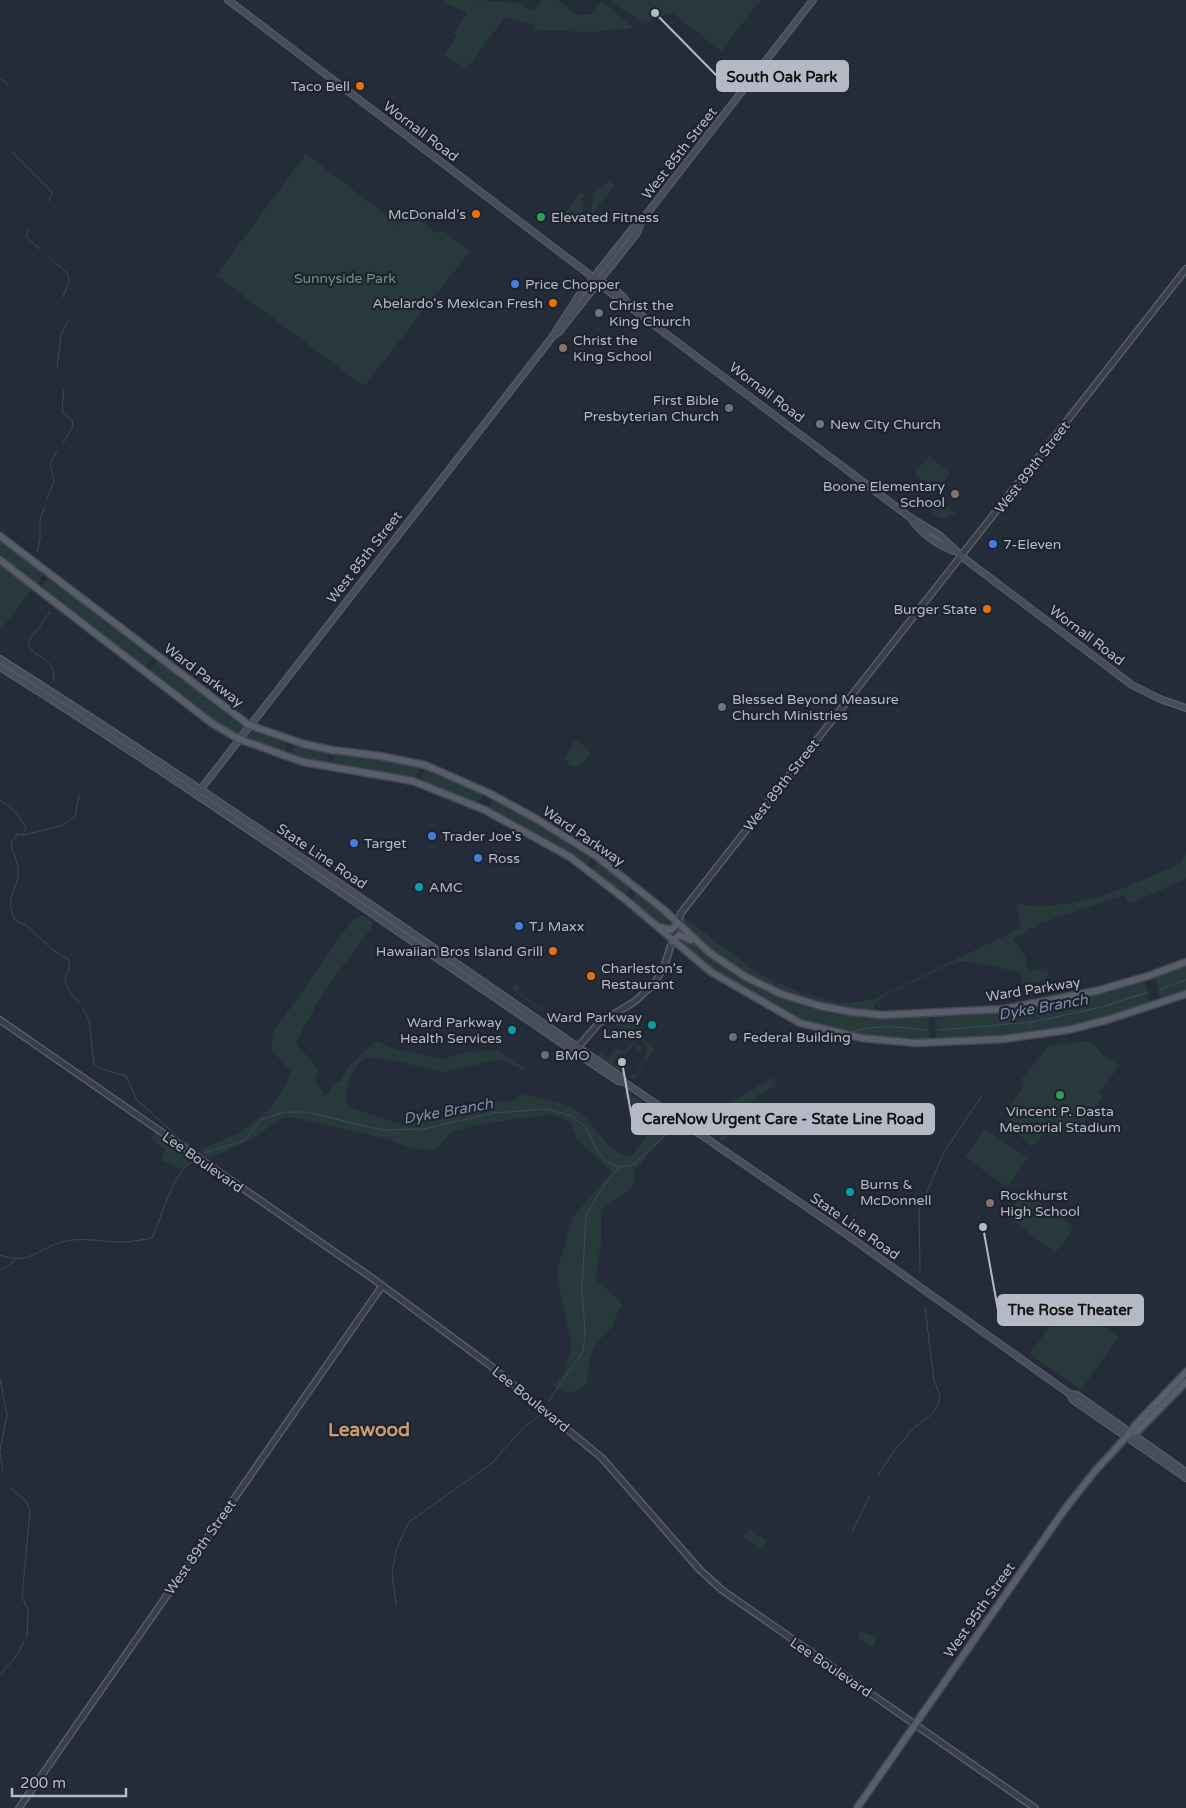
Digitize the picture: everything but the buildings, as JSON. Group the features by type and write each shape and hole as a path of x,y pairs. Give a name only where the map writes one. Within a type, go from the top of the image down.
{"main road":[{"name":"Wornall Road","path":"228,0 596,280 604,282 627,300 630,307 911,518 939,535 958,553 1132,684 1160,700 1186,708"},
{"name":"West 85th Street","path":"199,792 552,336 559,332 596,280 637,233 642,220 813,0"},
{"name":"Ward Parkway","path":"0,536 250,725 304,744 332,750 380,756 425,766 489,792 543,822 596,856 678,923 710,953 746,976 781,994 820,1006 883,1015 1004,1009 1030,1005 1148,976 1186,962"},
{"name":"Ward Parkway","path":"0,560 213,724 239,739 303,762 399,777 457,797 570,857 658,927 672,942 731,986 800,1023 861,1038 898,1042 916,1043 1004,1039 1068,1030 1107,1020 1186,994"},
{"name":"State Line Road","path":"0,659 578,1047 621,1077 624,1082 829,1223 1070,1394 1073,1400 1128,1435 1186,1478"},
{"name":"State Line Road","path":"0,667 199,792 442,963 618,1081 624,1082"},
{"path":"658,927 670,930 678,923"},
{"path":"672,942 679,935 684,935 706,953 710,953"},
{"path":"1128,1435 1136,1424 1186,1372"},
{"path":"1128,1435 1138,1430 1186,1382"},
{"path":"1144,1443 1142,1432 1146,1422"},
{"name":"State Line Road","path":"1128,1435 1144,1443 1186,1472"},
{"name":"West 95th Street","path":"857,1808 1065,1509 1128,1435"}],"street":[{"name":"West 89th Street","path":"578,1047 599,1023 634,1002 654,984 664,967 681,913 958,553 1186,270"},
{"name":"Lee Boulevard","path":"0,1020 382,1286 479,1358 591,1447 610,1466 700,1570 722,1590 1035,1808"},
{"name":"West 89th Street","path":"20,1808 382,1286"}],"green space":[{"path":"446,0 517,3 534,10 542,0 558,0 577,15 590,15 602,2 634,28 591,32 532,30 535,25 505,17 466,70 444,54 457,36 453,33 467,13 444,2"},
{"path":"610,0 763,0 760,1 721,51 674,14 656,17 645,25"},
{"name":"Sunnyside Park","path":"306,154 399,225 412,214 438,234 442,230 470,251 364,386 216,275"},
{"path":"609,181 614,185 591,216 593,193"},
{"path":"584,193 586,196 582,199 583,221 586,221 584,224 565,213 579,194"},
{"path":"929,456 950,472 940,486 932,485 926,494 918,489 923,483 915,473"},
{"path":"938,500 956,513 941,519 931,512"},
{"path":"0,539 44,573 38,583 34,583 0,557"},
{"path":"0,563 32,589 0,631"},
{"path":"49,577 152,655 146,666 142,666 41,588"},
{"path":"159,660 243,724 244,727 237,735 151,673 150,669"},
{"path":"253,730 286,743 285,752 247,739"},
{"path":"575,740 589,749 591,754 581,765 574,767 568,764 565,758"},
{"path":"295,745 328,753 328,763 293,757 290,753"},
{"path":"336,754 409,764 417,767 419,771 415,776 409,777 335,766 333,763"},
{"path":"426,769 483,795 478,801 472,801 425,781 420,777"},
{"path":"495,798 591,856 589,864 585,866 554,845 491,809 490,805"},
{"path":"1186,854 1186,879 1129,904 1125,895 1041,923 1013,939 1025,956 1029,971 1046,968 1049,973 1046,980 1023,985 1020,972 965,961 946,966 880,998 880,1001 874,1004 874,1012 804,997 763,981 723,957 685,927 682,921 683,917 759,974 796,991 836,1002 848,1003 874,999 1021,928 1017,904 1038,906 1060,905 1101,895 1181,863"},
{"path":"597,861 631,886 626,895 594,872 592,868"},
{"path":"636,892 672,921 670,928 664,927 632,901"},
{"path":"362,915 372,921 372,927 324,991 296,1042 300,1050 316,1066 318,1072 315,1080 324,1094 328,1095 333,1083 340,1082 347,1068 376,1041 396,1049 443,1059 467,1052 498,1050 524,1067 523,1070 499,1060 443,1072 405,1063 366,1057 356,1067 350,1077 346,1102 354,1109 404,1125 503,1101 511,1102 523,1094 571,1107 589,1122 612,1148 628,1156 631,1156 661,1118 675,1128 650,1152 635,1171 633,1187 601,1210 601,1243 595,1279 622,1302 612,1327 596,1343 590,1358 587,1384 577,1391 565,1393 554,1386 564,1373 572,1346 556,1273 573,1217 612,1172 577,1139 571,1124 562,1117 548,1115 486,1123 453,1131 434,1150 413,1149 388,1139 286,1116 250,1140 208,1159 201,1149 232,1136 249,1126 272,1106 278,1098 291,1072 271,1049 273,1033 352,920"},
{"path":"679,938 687,938 708,956 778,995 798,1003 823,1010 885,1017 928,1017 930,1038 914,1040 857,1034 795,1018 710,969 677,941"},
{"path":"536,953 516,986 519,988 517,991 541,1008 544,1006 541,1010 512,989"},
{"path":"1186,965 1186,992 1160,997 1155,977"},
{"path":"1141,981 1145,982 1150,1002 1109,1018 1087,1024 1018,1035 955,1039 936,1038 935,1017 938,1015 1032,1007 1074,1000"},
{"path":"616,1019 625,1023 634,1019 638,1024 632,1032 655,1048 633,1080 630,1077 633,1074 635,1075 640,1068 638,1066 642,1066 646,1060 644,1058 647,1047 643,1042 613,1023"},
{"name":"Vincent P. Dasta Memorial Stadium","path":"1085,1041 1092,1043 1104,1056 1120,1065 1099,1093 1103,1096 1075,1134 1068,1129 1058,1135 1043,1135 1032,1147 1023,1138 1002,1124 1010,1119 1007,1110 1022,1090 1023,1082 1021,1080 1048,1046"},
{"path":"633,1042 642,1048 641,1053 634,1045 626,1053 618,1054 613,1062 624,1070 627,1068 623,1073 598,1056 604,1051 603,1055 608,1058 615,1049 624,1051"},
{"path":"774,1077 777,1085 758,1095 744,1111 762,1126 759,1127 741,1116 723,1142 719,1139 722,1135 726,1134 736,1121 733,1119 739,1116 726,1105"},
{"path":"626,1091 650,1107 650,1110 643,1113 622,1095"},
{"path":"985,1129 1028,1158 1007,1187 965,1157"},
{"path":"155,1133 191,1160 180,1169 161,1160 165,1150 151,1139"},
{"path":"1025,1190 1074,1228 1055,1253 1006,1215"},
{"path":"1066,1303 1069,1303 1117,1336 1117,1339 1081,1390 1030,1354"},
{"path":"750,1529 767,1541 761,1549 744,1537"},
{"path":"860,1630 877,1639 873,1647 857,1638"}],"waterway":[{"path":"0,78 8,85"},
{"path":"11,151 52,192 49,201"},
{"path":"28,230 26,237 41,250"},
{"path":"49,257 68,274 69,281 63,297"},
{"path":"57,368 61,335 68,321"},
{"path":"63,443 73,426 72,420 62,412 64,389"},
{"path":"47,499 54,481 50,463 57,451"},
{"path":"37,552 40,539 40,520 45,506"},
{"path":"50,612 28,642 29,647 50,664 53,670 54,681"},
{"path":"24,835 63,825 75,816 79,795"},
{"path":"0,800 14,810 26,827 23,835 17,834 11,843 18,870 18,878 11,898 15,920 27,926 53,950 68,959 69,969 65,980 66,986 79,1002"},
{"name":"Dyke Branch","path":"1160,989 1186,980"},
{"name":"Dyke Branch","path":"939,1030 1032,1022 1102,1007 1148,992"},
{"path":"83,1009 89,1020 94,1064 99,1068 126,1076 137,1100 178,1137"},
{"name":"Dyke Branch","path":"1029,1028 1032,1022"},
{"name":"Dyke Branch","path":"852,1032 880,1027 927,1030"},
{"path":"920,1270 919,1210 944,1152 982,1096"},
{"name":"Dyke Branch","path":"184,1141 201,1154 244,1141 261,1120 284,1112 306,1112 382,1130 423,1129 494,1113 547,1109 572,1116 586,1128 595,1147 605,1161 620,1167 633,1165 674,1127"},
{"name":"Dyke Branch","path":"0,1255 18,1259 26,1258 53,1245 70,1240 125,1242 152,1238 174,1184 186,1166 193,1161"},
{"path":"548,1402 583,1351 585,1334 582,1288 586,1215 605,1184 619,1168"},
{"path":"0,1271 16,1260"},
{"path":"878,1475 895,1450 914,1428 932,1414 938,1405 940,1396 934,1380 925,1308"},
{"path":"0,1379 7,1415 0,1450"},
{"path":"396,1604 392,1575 396,1550 409,1522 492,1463 522,1429 540,1415"},
{"path":"0,1452 3,1471"},
{"path":"10,1488 25,1500 30,1511 22,1597 28,1610 27,1637"},
{"path":"852,1532 870,1495"},
{"path":"0,1675 17,1655 24,1642"}],"place":[{"name":"South Oak Park","path":"655,13"},
{"name":"Taco Bell","path":"360,86"},
{"name":"McDonald's","path":"476,214"},
{"name":"Elevated Fitness","path":"541,217"},
{"name":"Price Chopper","path":"515,284"},
{"name":"Abelardo's Mexican Fresh","path":"553,303"},
{"name":"Christ the King Church","path":"599,313"},
{"name":"Christ the King School","path":"563,348"},
{"name":"First Bible Presbyterian Church","path":"729,408"},
{"name":"New City Church","path":"820,424"},
{"name":"Boone Elementary School","path":"955,494"},
{"name":"7-Eleven","path":"993,544"},
{"name":"Burger State","path":"987,609"},
{"name":"Blessed Beyond Measure Church Ministries","path":"722,707"},
{"name":"Trader Joe's","path":"432,836"},
{"name":"Target","path":"354,843"},
{"name":"Ross","path":"478,858"},
{"name":"AMC","path":"419,887"},
{"name":"TJ Maxx","path":"519,926"},
{"name":"Hawaiian Bros Island Grill","path":"553,951"},
{"name":"Charleston's Restaurant","path":"591,976"},
{"name":"Ward Parkway Lanes","path":"652,1025"},
{"name":"Ward Parkway Health Services","path":"512,1030"},
{"name":"Federal Building","path":"733,1037"},
{"name":"BMO","path":"545,1055"},
{"name":"CareNow Urgent Care - State Line Road","path":"622,1062"},
{"name":"Vincent P. Dasta Memorial Stadium","path":"1060,1095"},
{"name":"Burns & McDonnell","path":"850,1192"},
{"name":"Rockhurst High School","path":"990,1203"},
{"name":"The Rose Theater","path":"983,1227"}],"district":[{"name":"Leawood","path":"369,1429"}]}
